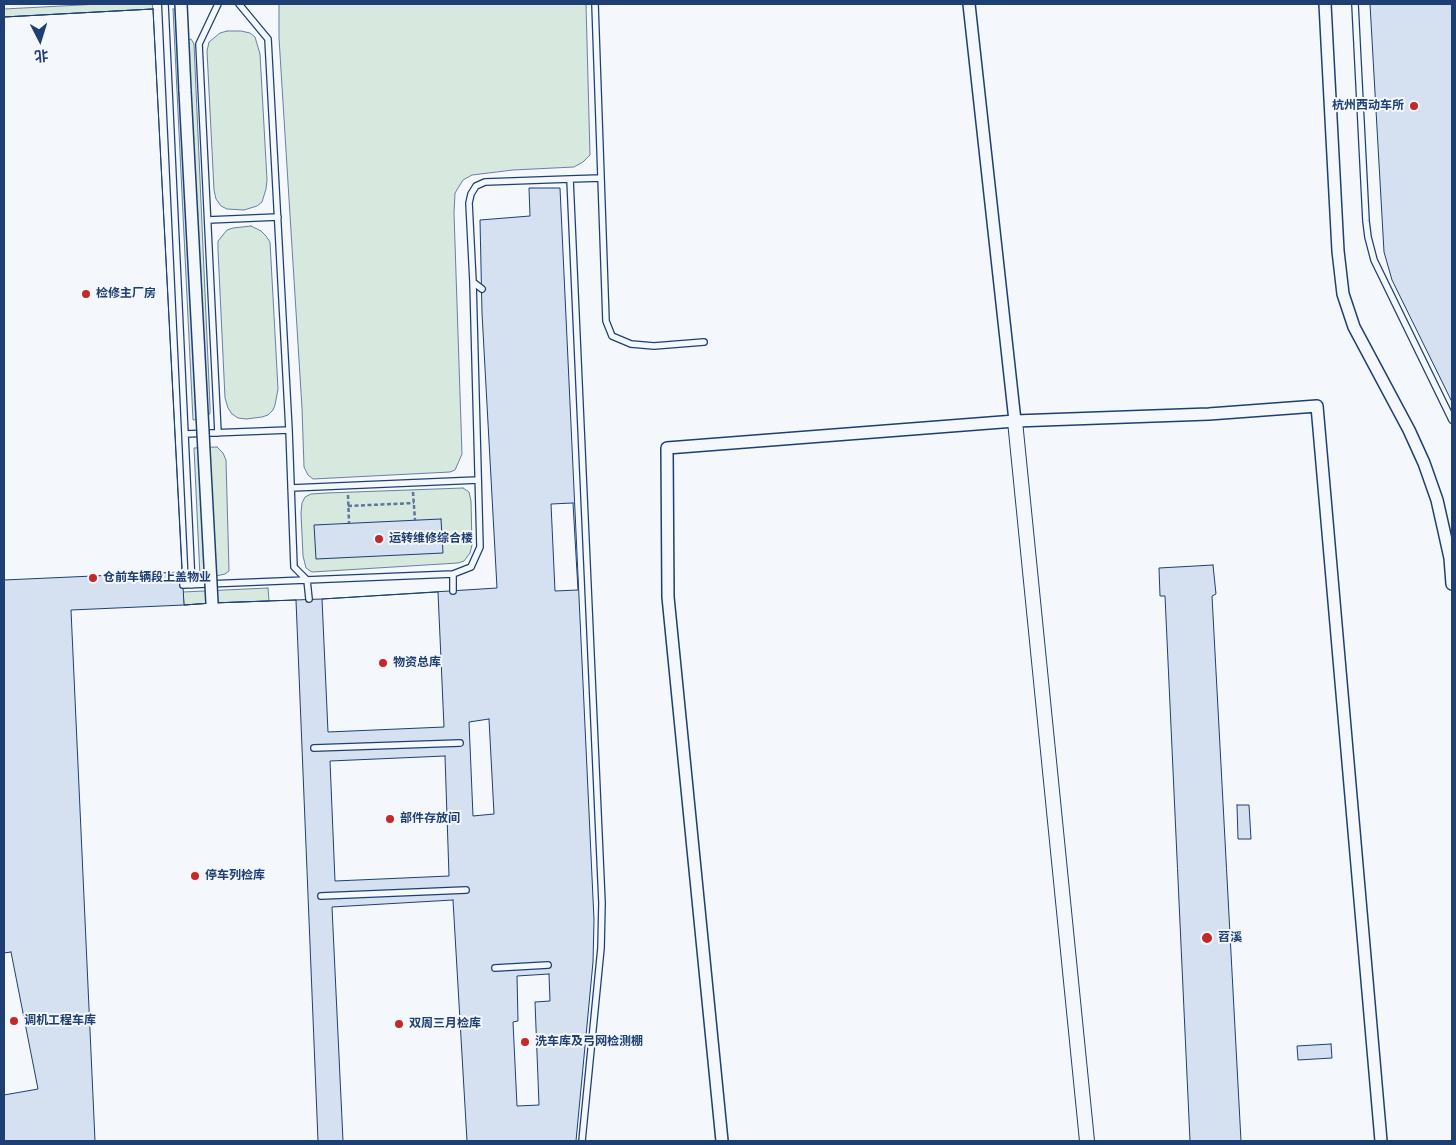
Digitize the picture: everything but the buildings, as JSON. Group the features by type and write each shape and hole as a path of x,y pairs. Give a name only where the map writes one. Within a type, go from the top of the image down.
{"street":[{"path":"181,4 212,603"},
{"path":"969,4 1015,421 1087,1141"},
{"path":"1325,4 1338,251 1344,294 1354,327 1410,430 1424,463 1437,500 1444,530 1450,558 1452,584"},
{"path":"722,1141 668,597 667,448 1015,421 1209,414 1317,406 1381,1141"}],"lane":[{"path":"165,4 192,585"},
{"path":"218,4 199,44 218,433"},
{"path":"239,4 268,39 289,430 294,567 307,580 308,600"},
{"path":"595,4 606,321 612,336 631,344 654,346 704,342"},
{"path":"1355,4 1368,237 1374,260 1452,420"},
{"path":"183,585 453,574 471,567 480,547 469,203 471,194 476,186 485,182 601,178"},
{"path":"570,179 602,903 601,948 582,1141"},
{"path":"208,220 278,217"},
{"path":"473,282 482,289"},
{"path":"185,434 289,430"},
{"path":"291,488 478,480"},
{"path":"453,574 453,591"},
{"path":"314,748 460,743"},
{"path":"320,896 466,890"},
{"path":"495,968 548,965"}],"path":[{"path":"413,483 415,520"},
{"path":"347,486 349,523"},
{"path":"348,506 414,503"}],"shaded area":[{"path":"100,4 152,4 153,9 4,17 4,9"},
{"path":"279,4 586,4 590,155 574,167 513,170 472,175 463,180 455,193 454,213 462,454 455,470 450,472 313,479 308,475 304,467 279,38"},
{"path":"173,9 175,9 180,96 187,40 191,39 194,44 210,413 207,418 193,420"},
{"path":"227,31 250,33 255,37 260,54 267,180 262,202 257,206 244,210 227,209 221,206 216,199 214,190 207,51 209,42 220,33"},
{"path":"251,226 261,231 270,242 278,389 275,405 268,415 246,419 238,418 232,414 225,398 218,241 227,230"},
{"path":"217,447 223,453 226,460 229,571 216,576 200,577 194,448"},
{"path":"463,488 469,492 471,501 472,545 470,553 464,561 458,563 312,572 306,568 303,556 301,513 305,497 311,494 327,493"},
{"path":"268,588 269,601 184,605 183,592"}],"place":[{"name":"杭州西动车所","path":"1414,106"},
{"name":"检修主厂房","path":"86,294"},
{"name":"运转维修综合楼","path":"379,539"},
{"name":"仓前车辆段上盖物业","path":"93,578"},
{"name":"物资总库","path":"383,663"},
{"name":"部件存放间","path":"390,819"},
{"name":"停车列检库","path":"195,876"},
{"name":"苕溪","path":"1207,938"},
{"name":"调机工程车库","path":"14,1021"},
{"name":"双周三月检库","path":"399,1024"},
{"name":"洗车库及弓网检测棚","path":"525,1042"}]}
